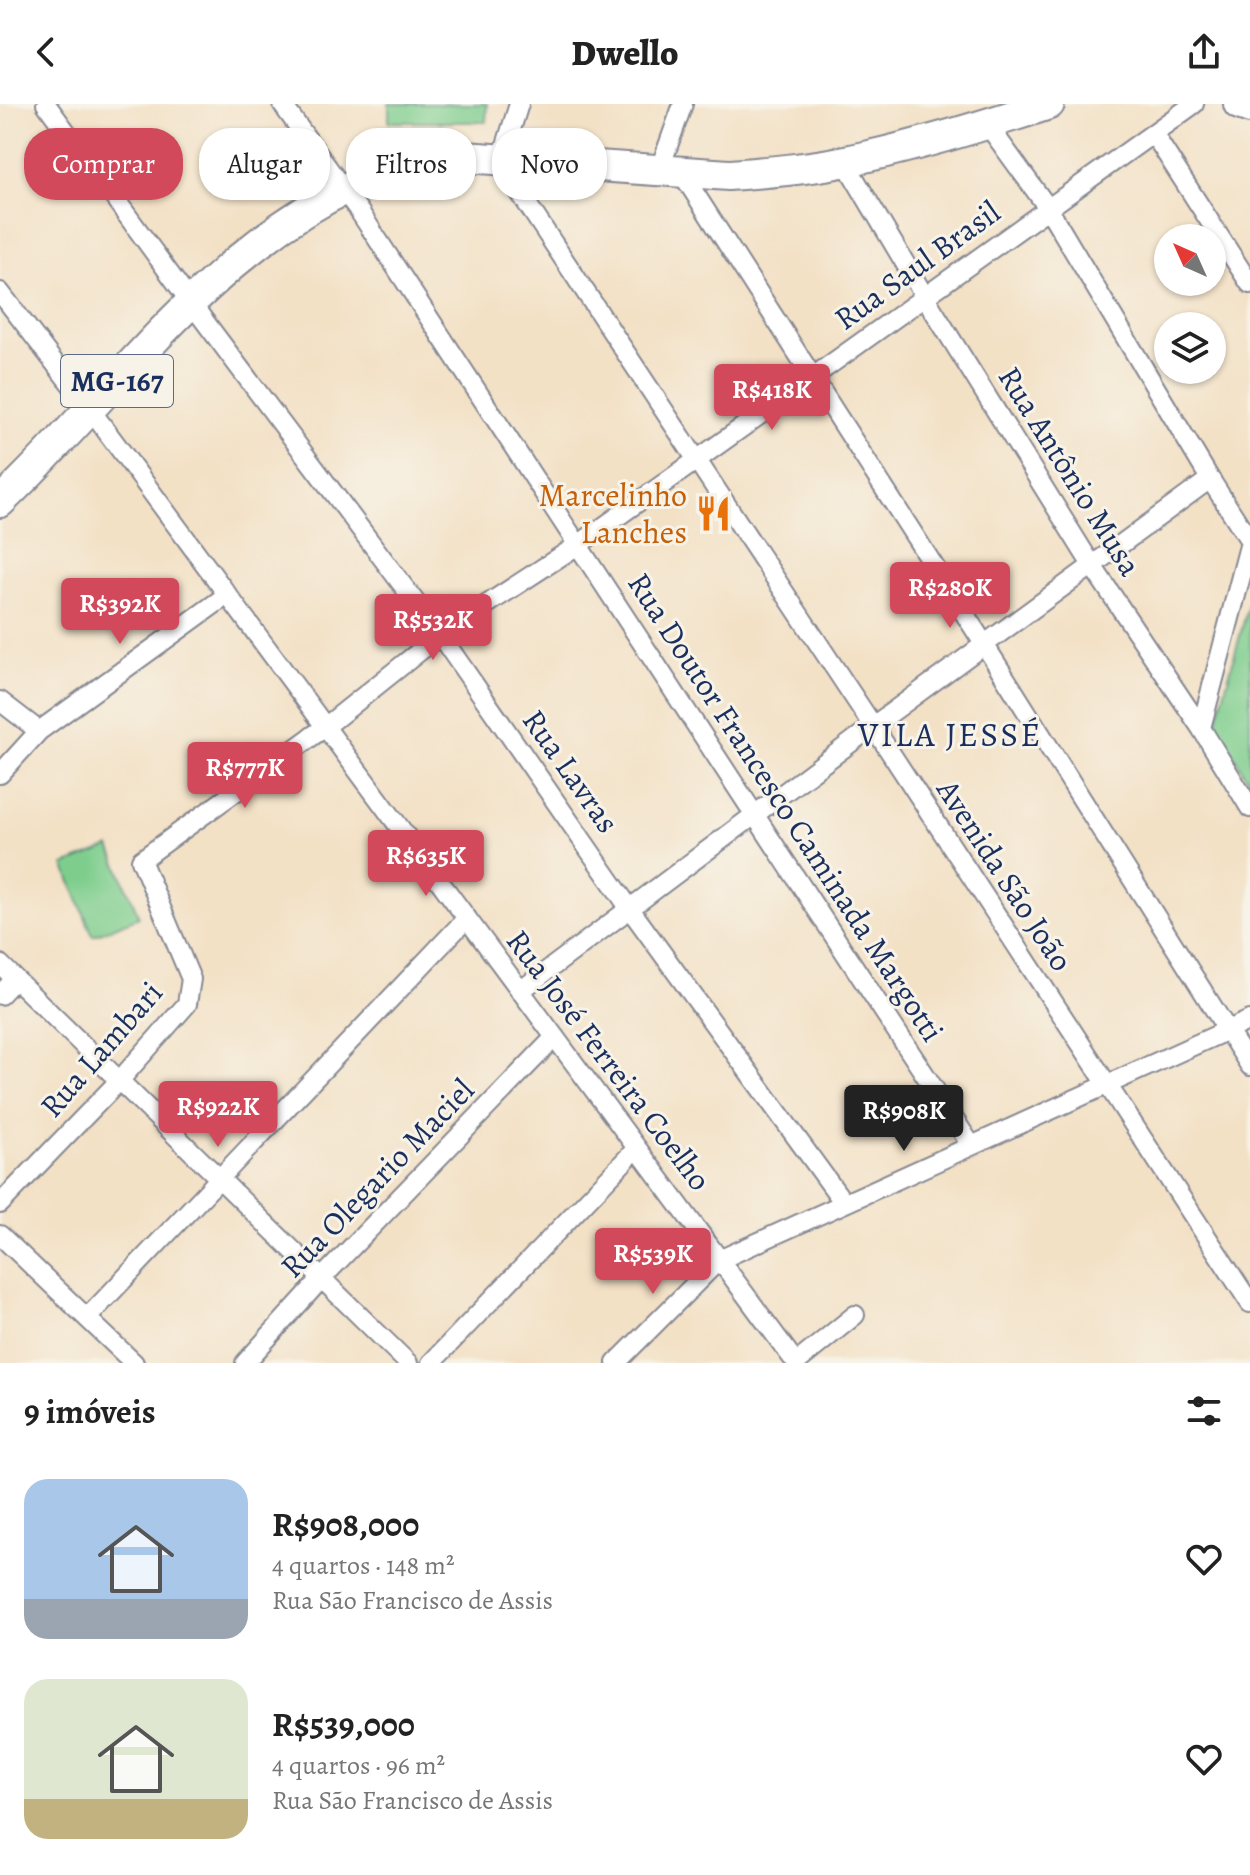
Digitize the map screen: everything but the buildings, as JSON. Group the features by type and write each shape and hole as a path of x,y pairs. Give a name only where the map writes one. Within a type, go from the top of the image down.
{"main road":[{"name":"MG-167","path":"607,167 729,175 845,162 1049,104"},
{"path":"1239,104 1250,108"},
{"name":"MG-167","path":"0,502 191,303 262,241 343,188 422,160 450,156 492,158"}],"street":[{"name":"Rua Lavras","path":"46,104 440,635 630,909 844,1203"},
{"path":"511,128 519,104"},
{"path":"683,104 670,172 812,378 1250,1066"},
{"name":"Rua Saul Brasil","path":"325,727 440,635 578,545 1194,104"},
{"name":"Rua Doutor Francesco Caminada Margotti","path":"284,105 343,188 971,1145"},
{"path":"987,124 1048,208 1250,542 1201,728"},
{"path":"1153,133 1250,284"},
{"name":"Rua Antônio Musa","path":"845,162 1093,567 1247,799"},
{"name":"Avenida São João","path":"524,200 1250,1303"},
{"name":"Rua José Ferreira Coelho","path":"0,292 90,409 796,1363"},
{"path":"520,991 873,726 1210,479"},
{"path":"0,774 39,731 227,595"},
{"path":"0,701 39,731"},
{"name":"Rua Lambari","path":"0,1204 119,1081 187,1004 191,979 141,860 325,727"},
{"path":"87,1318 467,918"},
{"path":"0,964 408,1363"},
{"path":"0,995 15,979"},
{"path":"616,1363 719,1260 1250,1020"},
{"name":"Rua Olegario Maciel","path":"245,1363 321,1279 555,1037"},
{"path":"431,1363 637,1148"},
{"path":"0,1235 134,1363"},
{"path":"796,1363 855,1315"}],"green space":[{"path":"389,104 487,104 486,122 389,122"},
{"path":"1250,599 1250,780 1216,723"},
{"path":"110,847 139,917 93,936 64,865"}],"place":[{"name":"Marcelinho Lanches","path":"713,513"}],"district":[{"name":"VILA JESSÉ","path":"950,734"}]}
